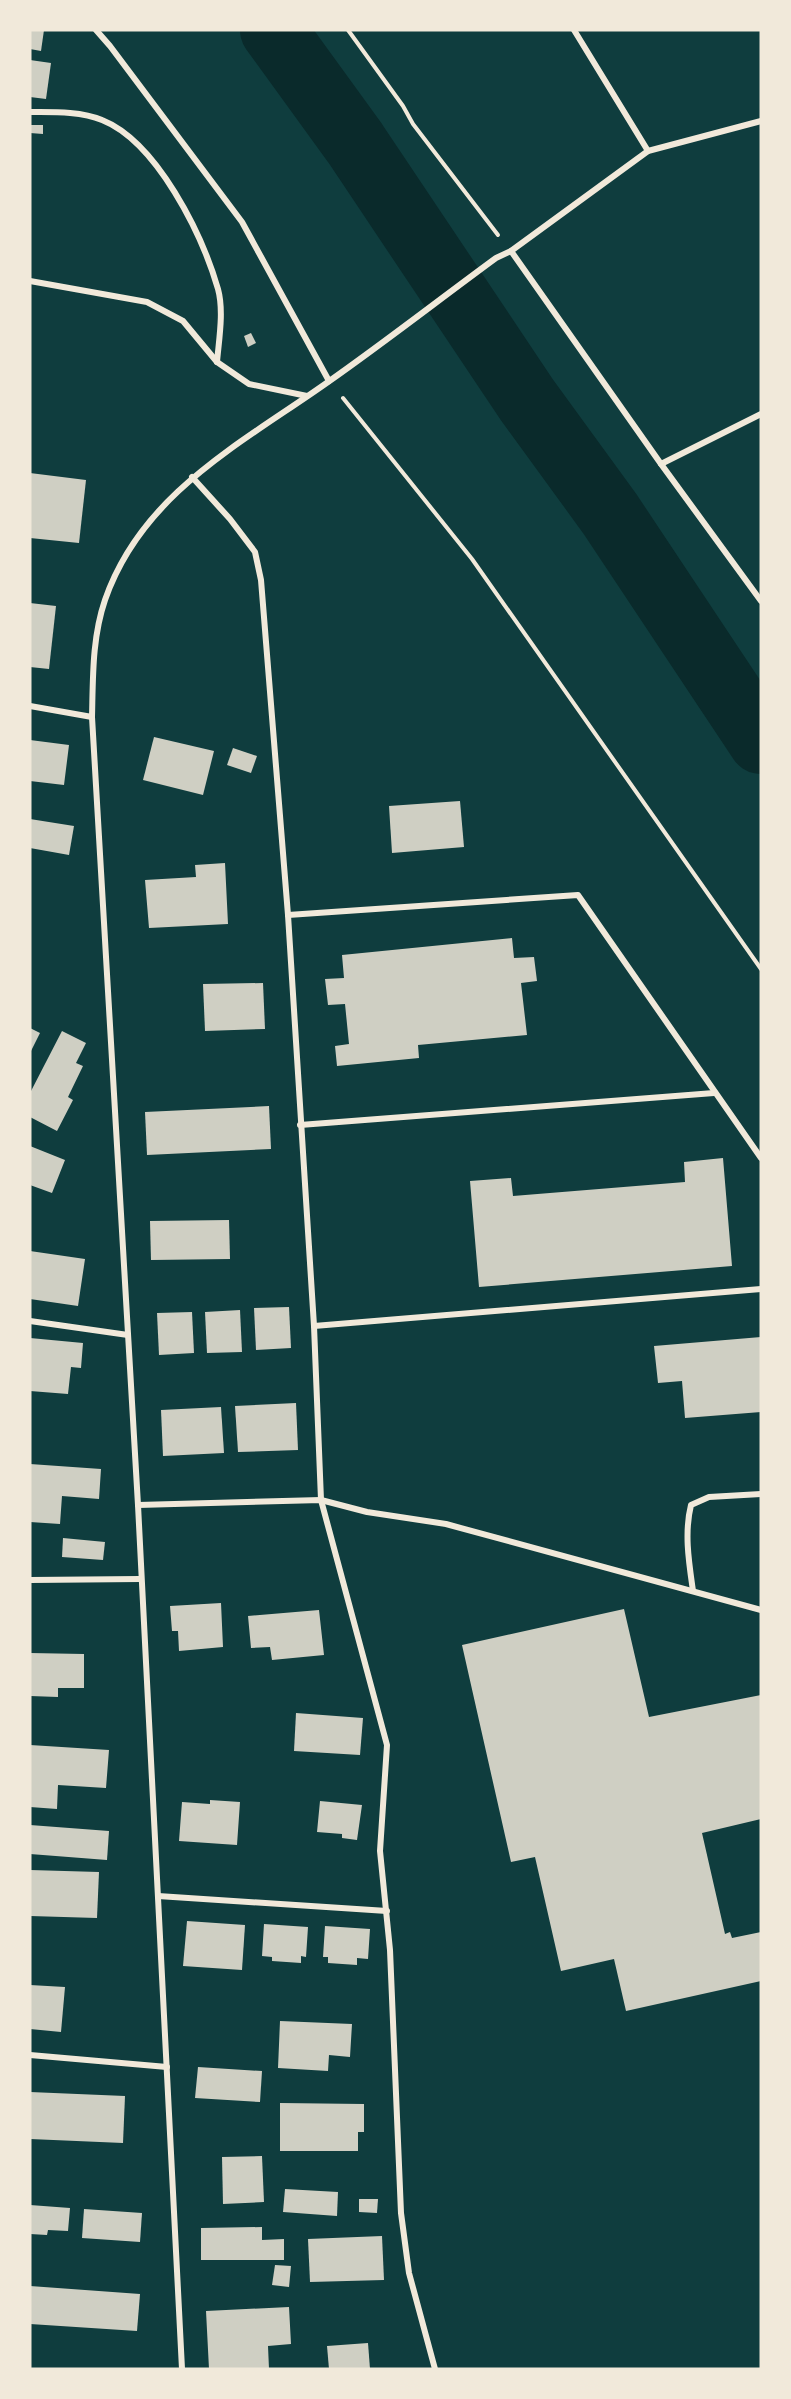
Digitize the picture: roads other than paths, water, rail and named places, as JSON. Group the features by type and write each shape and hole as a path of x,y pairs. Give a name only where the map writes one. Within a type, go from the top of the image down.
{"street":[{"path":"96,30 242,222 329,381"},
{"path":"574,30 648,151"},
{"path":"30,112 62,113 101,119 125,132 148,153 168,182 185,213 219,291 220,325 217,362"},
{"path":"182,2369 138,1505 92,717 94,649 105,600 127,554 154,516 192,477 648,151 761,121"},
{"path":"511,251 761,601"},
{"path":"30,281 147,302 183,321 217,362 249,384 307,396"},
{"path":"661,464 761,414"},
{"path":"192,477 230,519 255,552 261,580 288,915 315,1326 321,1500 387,1745 380,1851 387,1911 401,2213 409,2273 435,2369"},
{"path":"30,706 92,717"},
{"path":"288,915 578,895 761,1158"},
{"path":"300,1125 714,1093"},
{"path":"315,1326 761,1289"},
{"path":"30,1321 128,1335"},
{"path":"693,1591 688,1559 688,1516 691,1505 709,1497 761,1494"},
{"path":"138,1505 321,1500 367,1512 446,1524 761,1610"},
{"path":"30,1580 140,1579"},
{"path":"158,1896 387,1911"},
{"path":"30,2055 167,2067"}],"waterway":[{"path":"273,30 355,143 527,400 610,514 761,741"}]}
